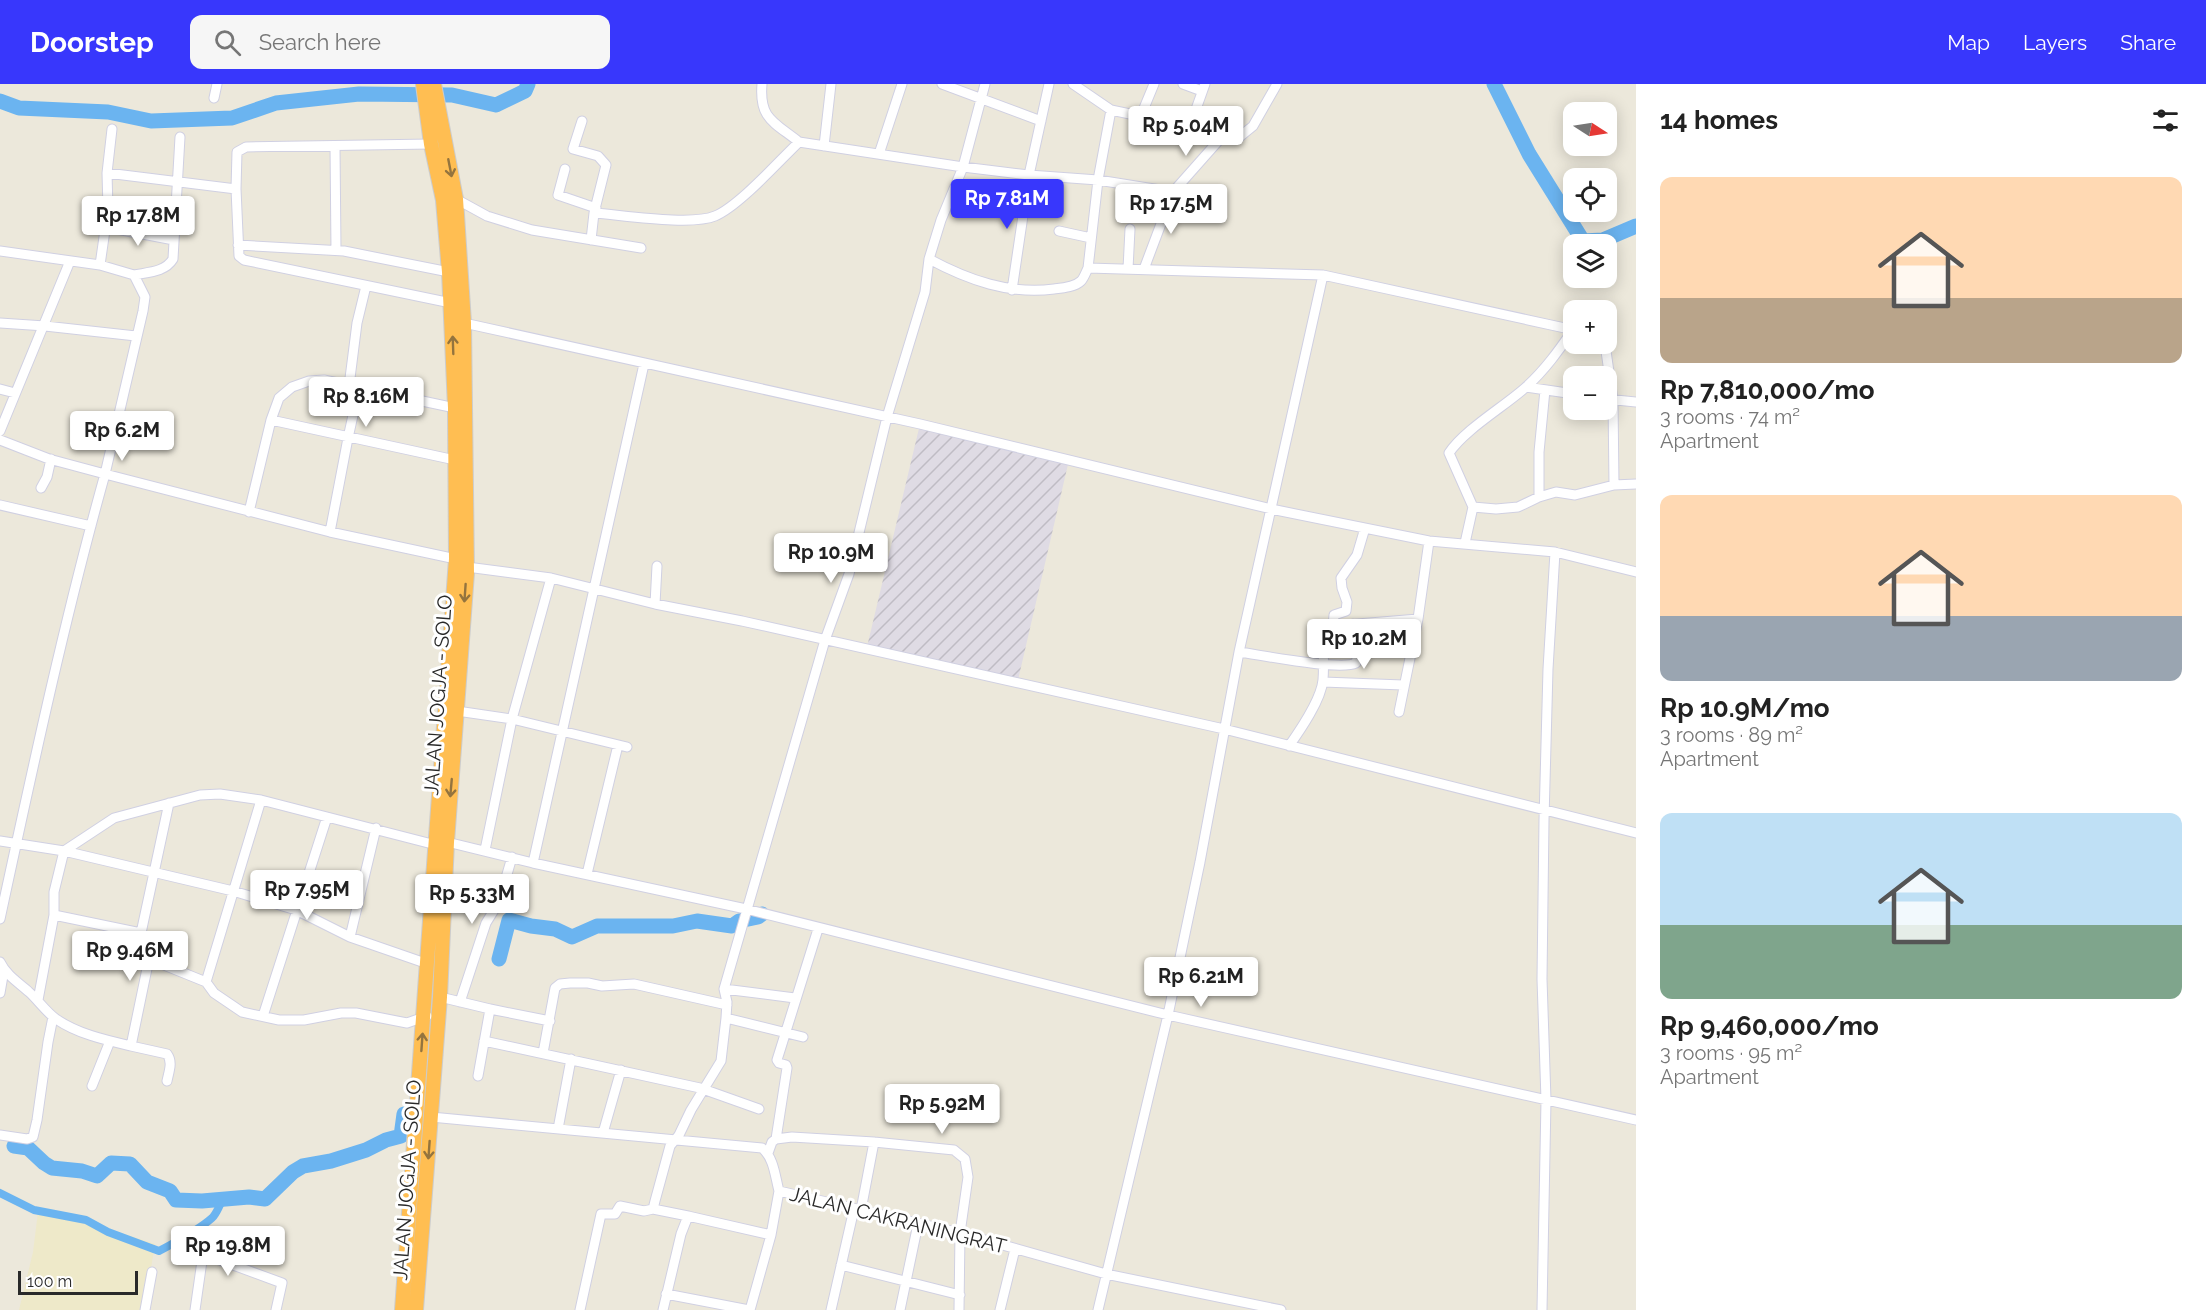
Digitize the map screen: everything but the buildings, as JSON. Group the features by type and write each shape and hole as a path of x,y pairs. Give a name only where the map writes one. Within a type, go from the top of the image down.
{"highway":[{"name":"JALAN JOGJA - SOLO","path":"402,1310 423,1017 457,711 461,563 464,323 456,199 433,111 423,84"},
{"name":"JALAN JOGJA - SOLO","path":"416,1310 439,1015 441,843 461,563 449,272 443,200 431,144 434,84"}],"street":[{"path":"214,98 217,84"},
{"path":"762,84 760,102 766,116 800,142 963,167 1098,180 1173,192"},
{"path":"824,146 831,84"},
{"path":"879,154 902,84"},
{"path":"942,84 1041,122"},
{"path":"653,1209 669,1150 721,1061 727,1005 724,989 825,640 849,574 887,417 925,292 929,259 941,220 963,167 985,84"},
{"path":"1012,290 1029,175 1048,84"},
{"path":"1142,113 1154,84"},
{"path":"1183,84 1203,87 1190,126"},
{"path":"1078,85 1111,110 1130,114 1142,113 1190,126 1220,139 1237,139 1253,126 1276,84"},
{"path":"929,259 973,280 1012,290 1042,291 1067,287 1081,281 1088,268 1098,180 1111,110"},
{"path":"582,121 573,148 598,156 606,165 595,210 591,240"},
{"path":"100,265 106,227 107,173 112,129"},
{"path":"0,251 100,265 135,275 169,266 173,259 180,137"},
{"path":"1144,269 1173,192 1220,139"},
{"path":"566,169 558,195 595,210 696,220 715,216 737,201 800,142"},
{"path":"431,144 241,149 237,152 236,189 239,256 255,264 451,303"},
{"path":"335,146 336,250"},
{"path":"107,173 236,189"},
{"path":"456,199 487,216 512,225 551,234 641,248"},
{"path":"106,227 174,240"},
{"path":"1128,269 1130,229"},
{"path":"1059,231 1091,238"},
{"path":"238,245 336,250 449,272"},
{"path":"0,431 70,261"},
{"path":"1088,268 1323,275 1563,328"},
{"path":"0,920 145,297 135,275"},
{"path":"1098,1310 1168,1015 1200,862 1239,651 1323,275"},
{"path":"349,386 357,323 366,286"},
{"path":"0,323 136,336"},
{"path":"464,323 887,417 1271,509 1429,541 1554,552 1636,572"},
{"path":"1465,543 1473,507 1449,453 1480,423 1526,387 1550,363 1563,344"},
{"path":"533,863 644,364"},
{"path":"249,512 271,420 279,398 292,387 309,381 324,380 455,408"},
{"path":"1526,387 1563,392"},
{"path":"330,532 359,388"},
{"path":"0,389 15,393"},
{"path":"1539,497 1539,452 1545,390"},
{"path":"1617,400 1636,402"},
{"path":"271,420 455,460"},
{"path":"1611,420 1614,485"},
{"path":"0,440 51,459 330,532 461,563 551,578 655,604 1224,729 1636,833"},
{"path":"41,488 51,459"},
{"path":"1473,507 1496,509 1518,507 1556,492 1575,495 1614,485 1636,484"},
{"path":"0,505 91,526"},
{"path":"1289,746 1307,720 1323,682 1326,637 1333,626 1334,615 1346,611 1347,602 1341,578 1357,555 1365,528"},
{"path":"1399,712 1418,619 1429,541"},
{"path":"1542,1310 1546,1100 1542,979 1544,811 1554,552"},
{"path":"655,604 657,566"},
{"path":"485,850 512,719 551,578"},
{"path":"1333,626 1418,619"},
{"path":"1239,651 1351,666 1356,663 1359,650 1353,624"},
{"path":"1323,682 1403,685"},
{"path":"457,711 512,719 622,746 587,874"},
{"path":"38,1000 54,915 54,892 64,851 114,818 200,795 220,794 261,800 441,843 485,850 533,863 746,909 818,929 1168,1015 1636,1120"},
{"path":"206,982 261,800"},
{"path":"141,933 169,803"},
{"path":"263,1016 327,817"},
{"path":"350,937 376,828"},
{"path":"0,841 64,851 233,891 296,910 350,937 428,964"},
{"path":"460,1002 486,923 499,902 512,857"},
{"path":"54,915 141,933 150,939 152,946 131,1046"},
{"path":"776,1139 787,1068 786,1065 779,1064 777,1060 818,929"},
{"path":"149,959 191,974 206,982 214,993 242,1012 279,1020 304,1020 341,1013 356,1013 407,1023 423,1017 439,1015"},
{"path":"2,966 53,1017 71,1027 110,1041 167,1054 171,1059 171,1064 166,1081"},
{"path":"0,993 2,966"},
{"path":"543,1053 555,988 560,984 639,985 727,1005"},
{"path":"724,989 795,998"},
{"path":"440,997 550,1021"},
{"path":"478,1076 490,1009"},
{"path":"0,1135 27,1140 33,1137 53,1017"},
{"path":"726,1018 803,1037"},
{"path":"92,1086 110,1041"},
{"path":"484,1041 704,1090 759,1109"},
{"path":"558,1129 571,1059"},
{"path":"603,1133 621,1070"},
{"path":"431,1117 742,1145 762,1148 768,1153 772,1142 776,1139 792,1137 954,1150 965,1159 968,1177 960,1233 959,1310"},
{"path":"831,1310 874,1142"},
{"name":"JALAN CAKRANINGRAT","path":"768,1153 779,1191 960,1233 1106,1274 1281,1310"},
{"path":"666,1294 750,1310 771,1235 779,1191"},
{"path":"580,1310 602,1213 615,1214 620,1206 644,1211 653,1209 771,1235"},
{"path":"663,1310 681,1234 688,1216"},
{"path":"900,1310 918,1224"},
{"path":"1000,1310 1015,1249"},
{"path":"195,1310 202,1260 206,1255 282,1283 276,1310"},
{"path":"841,1265 960,1295"},
{"path":"145,1310 152,1272"}],"shaded area":[{"path":"920,424 1069,460 1018,680 867,647"},
{"path":"38,1212 100,1226 155,1244 144,1310 19,1310 33,1252"}],"waterway":[{"path":"0,101 19,108 108,112 151,121 232,118 276,103 359,94 452,95 496,105 525,91 528,84"},
{"path":"1494,84 1529,154 1583,241 1603,240 1636,226"},
{"path":"499,959 509,920 555,929 572,937 597,926 673,926 697,921 732,926 739,921 762,914"},
{"path":"14,1146 28,1148 52,1168 82,1171 97,1176 111,1163 130,1164 147,1182 170,1191 176,1200 202,1201 249,1197 265,1199 293,1172 303,1166 331,1161 401,1136 404,1114"},
{"path":"0,1193 34,1210 86,1220 108,1232 159,1251 206,1223 214,1216 224,1199"}]}
